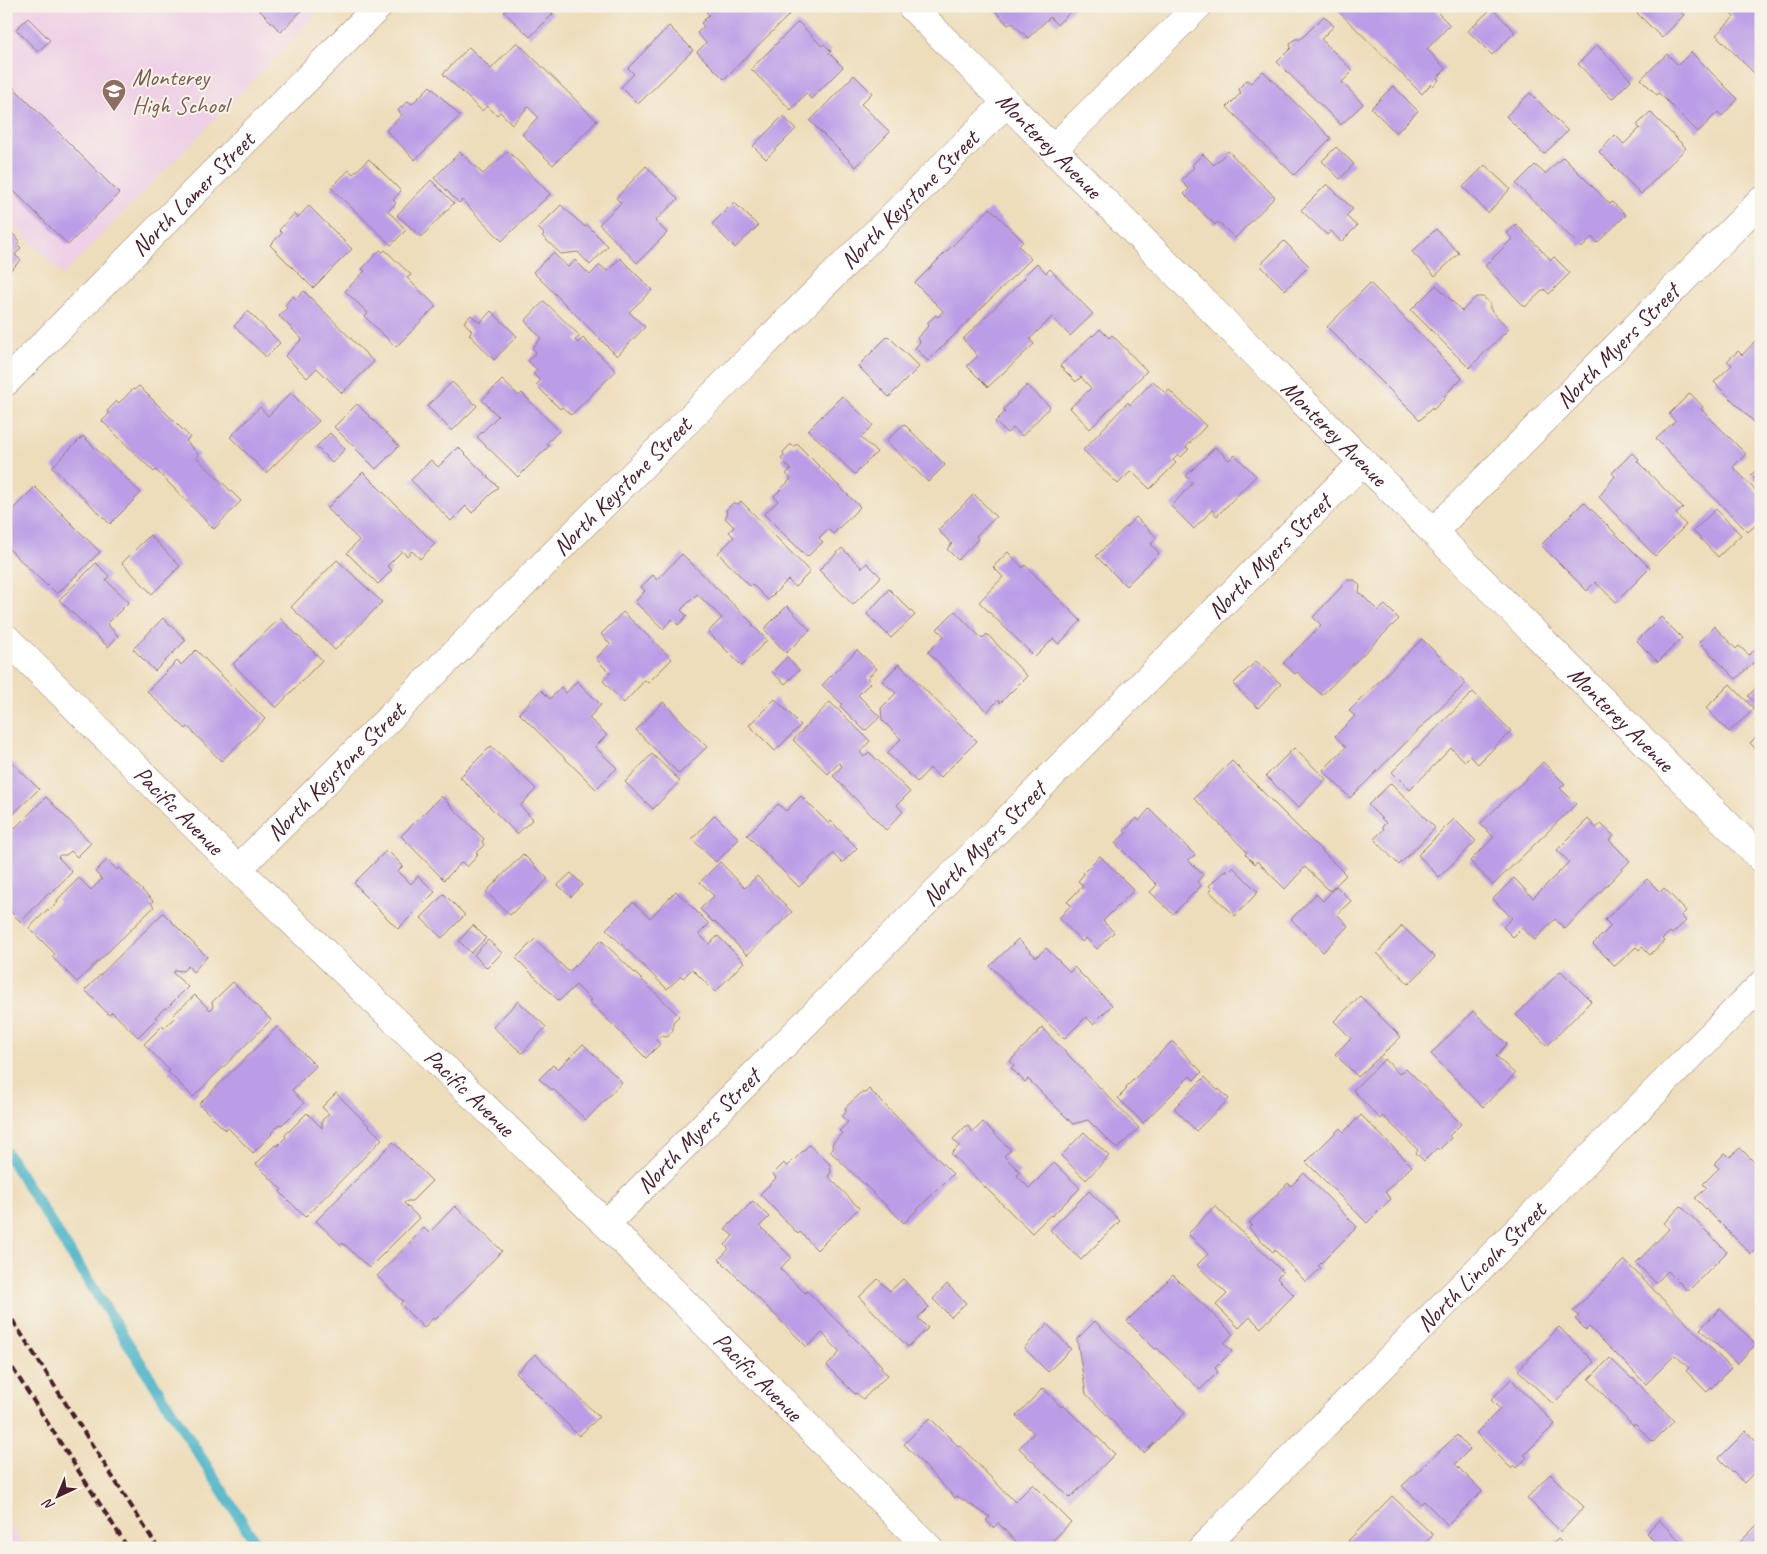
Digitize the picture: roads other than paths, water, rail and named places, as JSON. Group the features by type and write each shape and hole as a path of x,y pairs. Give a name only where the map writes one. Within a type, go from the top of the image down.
{"street":[{"name":"North Lamer Street","path":"6,382 379,6"},
{"name":"Monterey Avenue","path":"911,6 1433,532 1761,858"},
{"path":"1053,148 1198,6"},
{"name":"North Keystone Street","path":"238,869 1006,103"},
{"name":"North Myers Street","path":"1433,532 1761,201"},
{"name":"North Myers Street","path":"606,1224 1364,462"},
{"name":"Pacific Avenue","path":"6,638 238,869 606,1224 929,1548"},
{"name":"North Lincoln Street","path":"1202,1548 1761,985"}],"waterway":[{"path":"6,1152 259,1548"}],"railway":[{"path":"6,1310 158,1548"},
{"path":"6,1358 128,1548"}],"place":[{"name":"Monterey High School","path":"114,112"}]}
